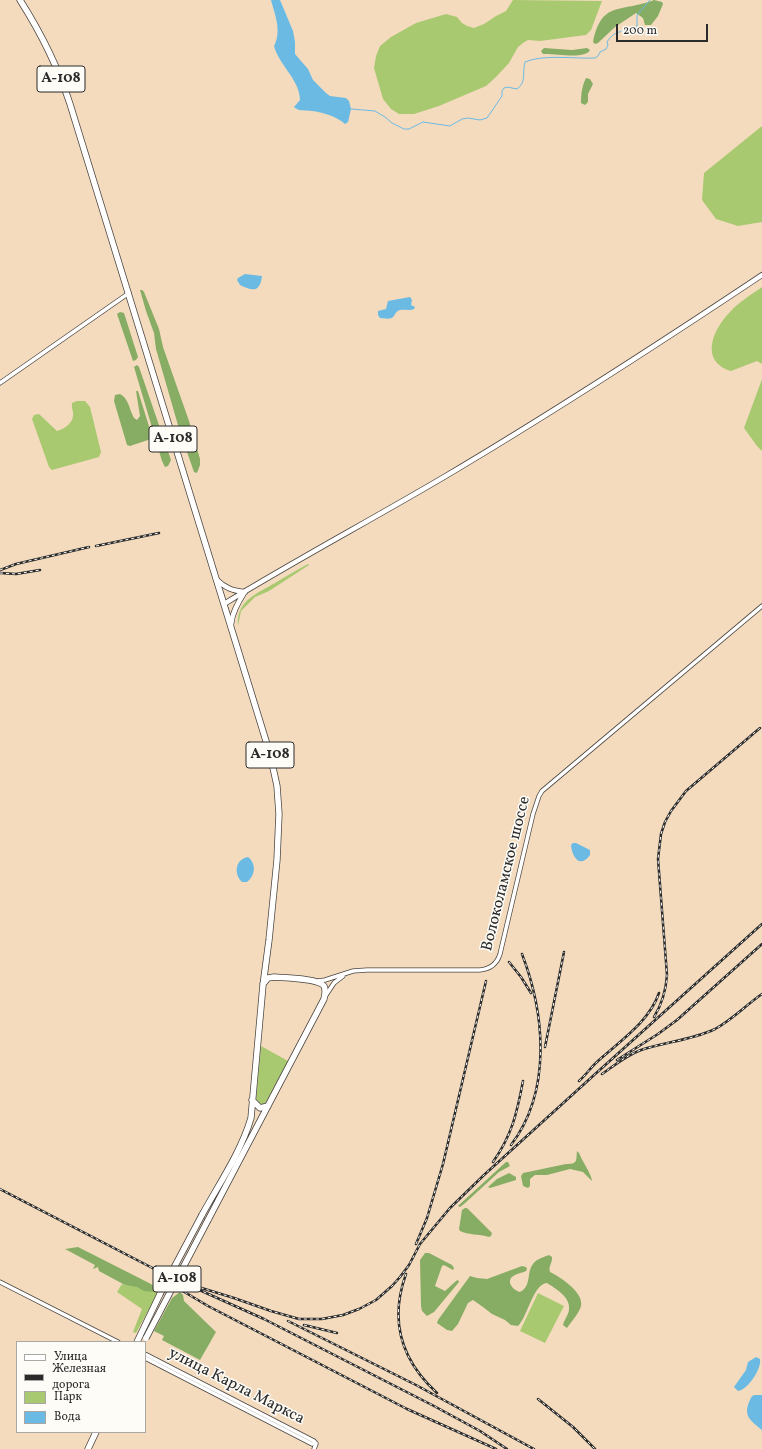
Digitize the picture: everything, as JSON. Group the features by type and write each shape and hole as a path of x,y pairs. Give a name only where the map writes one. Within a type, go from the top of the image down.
{"highway":[{"name":"А-108","path":"20,0 55,63 66,90 270,754 277,786 279,814 277,860 263,985 251,1118 247,1131 138,1340"},
{"path":"265,967 269,974 274,977"},
{"path":"263,985 268,978 274,977 312,981 320,983 324,986 324,999"},
{"name":"А-108","path":"145,1340 324,999"},
{"path":"252,1100 254,1104 260,1108 268,1106"},
{"path":"88,1449 96,1433"}],"main road":[{"path":"224,604 444,477 552,412 604,380 762,275"},
{"path":"216,579 229,589 245,592"},
{"path":"231,628 235,609 245,592"}],"street":[{"path":"0,383 129,293"},
{"name":"Волоколамское шоссе","path":"312,981 325,980 353,971 484,970 495,964 500,954 533,814 542,791 762,606"},
{"name":"Волоколамское шоссе","path":"324,999 336,980 353,971"},
{"path":"0,1282 116,1341"},
{"name":"улица Карла Маркса","path":"146,1355 305,1436 316,1444"},
{"name":"улица Карла Маркса","path":"146,1359 312,1444 316,1444"},
{"path":"314,1449 316,1444"}],"green space":[{"path":"513,0 602,1 591,30 586,35 540,41 528,40 518,47 509,63 486,86 439,106 414,114 399,114 391,109 383,99 374,68 376,56 380,46 391,37 416,23 446,14 457,17 462,23 474,28 506,11"},
{"path":"654,0 662,2 663,4 658,16 651,25 645,25 643,18 636,13 615,27 598,43 595,44 593,42 597,29 607,14 614,10"},
{"path":"544,48 572,50 587,48 590,50 582,55 543,54 541,51"},
{"path":"586,78 590,79 593,84 588,94 588,102 585,105 581,103 581,100"},
{"path":"762,126 762,222 738,226 716,219 702,200 704,173"},
{"path":"762,287 762,364 757,361 731,371 721,366 715,360 712,352 714,336 718,327 734,308"},
{"path":"140,290 144,292 159,329 163,347 189,421 200,459 200,465 197,473 194,472 180,432 156,349 154,333"},
{"path":"120,312 124,313 138,357 133,361 117,314"},
{"path":"137,365 139,367 171,460 168,466 165,467 134,367"},
{"path":"762,379 762,451 744,428"},
{"path":"136,391 138,391 152,436 151,439 130,446 127,445 114,401 115,395 120,394 123,396 127,401 134,418 137,420 140,416"},
{"path":"77,401 85,401 90,407 101,452 99,457 52,470 49,467 32,419 34,415 39,414 57,431 60,430 67,426 71,421 73,414 72,403"},
{"path":"308,564 309,565 269,591 255,597 241,611 238,626 240,610 249,599 255,594"},
{"path":"261,1046 288,1061 266,1102 263,1105 259,1105 256,1101"},
{"path":"577,1151 592,1178 592,1181 583,1172 570,1169 547,1175 535,1175 530,1179 530,1186 528,1188 523,1186 521,1176 523,1173 574,1163 576,1161"},
{"path":"506,1162 508,1162 510,1166 499,1172 464,1204 460,1207 458,1206 459,1205"},
{"path":"509,1173 516,1177 516,1180 490,1188 488,1187 497,1179"},
{"path":"467,1208 492,1233 491,1236 489,1237 460,1231 462,1210"},
{"path":"78,1247 151,1284 154,1287 153,1292 144,1291 137,1287 125,1285 99,1271 98,1267 93,1269 95,1265 65,1249"},
{"path":"425,1253 429,1253 452,1265 454,1268 453,1270 444,1265 442,1266 435,1286 445,1291 456,1281 458,1280 459,1282 434,1312 427,1316 422,1311 421,1306 420,1260"},
{"path":"549,1255 552,1257 550,1272 559,1277 575,1290 581,1301 579,1311 567,1328 563,1325 569,1310 568,1301 555,1288 547,1283 542,1285 534,1294 522,1321 518,1326 511,1325 505,1320 492,1314 473,1300 468,1303 458,1324 452,1331 447,1330 437,1323 470,1276 487,1279 522,1266 526,1267 526,1271 514,1276 510,1280 512,1287 520,1292 528,1283 530,1271 534,1262"},
{"path":"122,1284 135,1286 148,1291 159,1291 136,1333 133,1332 142,1309 117,1292"},
{"path":"180,1292 183,1295 184,1301 216,1332 200,1360 162,1340 164,1336 154,1331 172,1298"},
{"path":"538,1293 564,1306 545,1343 520,1331"}],"water":[{"path":"271,0 280,0 293,31 295,54 308,69 313,80 330,96 346,98 349,101 351,109 348,122 345,124 330,115 300,110 294,107 300,100 299,93 297,86 280,60 274,46 278,29"},
{"path":"245,274 262,276 261,282 257,288 248,289 240,285 237,280"},
{"path":"410,297 412,300 411,305 415,307 414,309 397,311 392,318 386,319 380,318 378,315 378,311 386,309 388,301"},
{"path":"573,843 590,850 590,855 583,861 577,860 573,854 571,845"},
{"path":"248,857 253,863 254,870 252,877 247,882 242,882 237,875 237,867 241,860"},
{"path":"756,1357 760,1359 757,1373 746,1387 738,1391 734,1387 746,1370 748,1362"},
{"path":"762,1395 762,1430 753,1423 747,1412 749,1402 752,1396"}],"waterway":[{"path":"351,109 375,111 392,123 404,129 409,129 423,122 450,126 462,119 468,118 480,120 487,118 502,96 502,91 504,88 507,87 517,89 520,86 523,80 525,62 550,57 595,58 600,52 606,49 608,45 607,42 614,34 633,29 637,26 637,15 650,0"}],"railway":[{"path":"96,546 159,533"},
{"path":"0,570 16,564 89,547"},
{"path":"0,573 16,574 40,570"},
{"path":"654,1017 663,997 667,975 658,859 661,834 665,822 671,811 686,791 760,728"},
{"path":"195,1286 299,1319 322,1319 343,1315 376,1300 400,1277 409,1265 420,1244 450,1208 484,1175 762,924"},
{"path":"617,1060 677,1020 762,944"},
{"path":"545,1047 564,952"},
{"path":"511,1145 524,1124 533,1101 539,1077 540,1052 536,1002 530,977 522,954"},
{"path":"509,962 531,993"},
{"path":"416,1244 427,1218 443,1164 486,981"},
{"path":"579,1081 595,1063 641,1022 648,1013 659,993"},
{"path":"602,1074 626,1057 641,1050 697,1036 715,1029 762,994"},
{"path":"493,1162 505,1142 513,1123 523,1081"},
{"path":"0,1189 166,1275 264,1319 434,1406 480,1431 507,1449"},
{"path":"406,1274 401,1291 399,1308 399,1324 402,1339 407,1353 415,1367 437,1393"},
{"path":"159,1277 208,1306 407,1409 496,1449"},
{"path":"288,1321 416,1385 534,1449"},
{"path":"304,1325 337,1333"},
{"path":"538,1399 573,1427 595,1449"}]}
